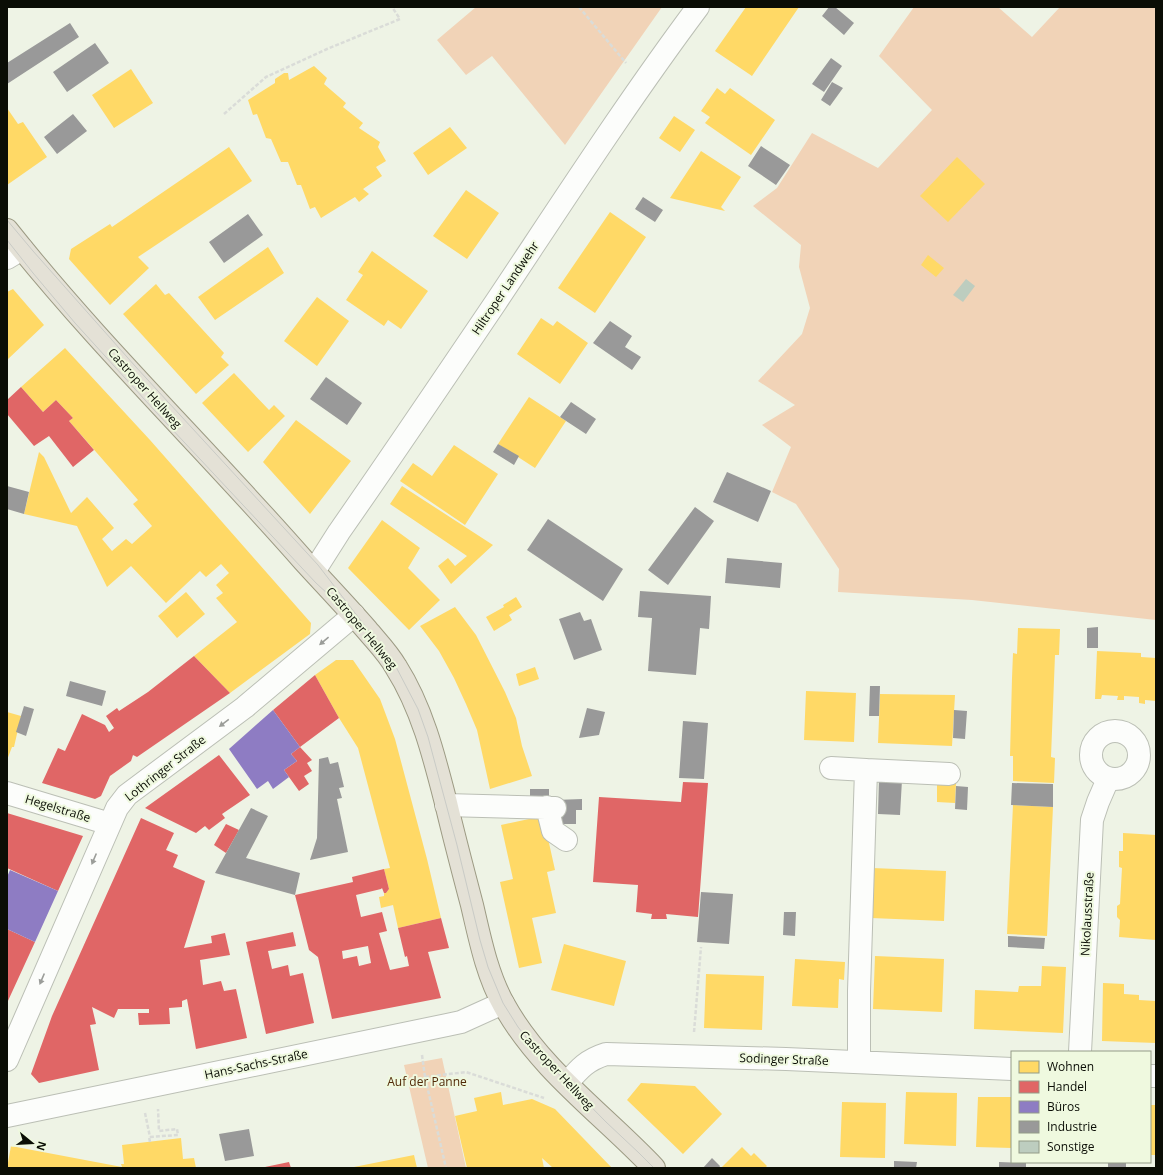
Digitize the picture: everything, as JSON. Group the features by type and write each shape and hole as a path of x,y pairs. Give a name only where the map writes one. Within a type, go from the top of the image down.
{"main road":[{"name":"Castroper Hellweg","path":"7,230 15,254 93,331 313,570 390,658 406,684 418,709 428,737 480,940 488,967 503,1003 518,1027 541,1056 566,1083 654,1168"}],"street":[{"name":"Hiltroper Landwehr","path":"313,570 318,565 644,83 698,7"},
{"name":"Lothringer Straße","path":"7,1060 117,808 127,795 245,707 354,616"},
{"path":"831,768 949,774"},
{"path":"859,1062 859,991 866,770"},
{"name":"Nikolausstraße","path":"1080,1051 1092,820 1108,779"},
{"name":"Hegelstraße","path":"7,793 110,824"},
{"path":"444,799 530,794"},
{"path":"444,799 551,808 553,831 566,840"},
{"name":"Hans-Sachs-Straße","path":"7,1116 418,1032 461,1022 503,1003"},
{"name":"Sodinger Straße","path":"566,1083 582,1065 594,1058 606,1054 786,1059 1011,1069"}],"path":[{"path":"224,114 266,77 327,49 400,19 392,7"},
{"path":"579,7 644,83"},
{"path":"692,1057 701,947"},
{"path":"418,1032 425,1077 446,1168"},
{"path":"425,1077 466,1072 548,1098"},
{"path":"145,1112 150,1142"},
{"path":"150,1136 178,1134 176,1129 159,1131"}],"green space":[{"path":"476,7 662,7 565,145 492,56 466,75 437,40"},
{"path":"914,7 998,7 1032,37 1060,7 1156,7 1156,620 972,600 838,592 839,569 796,504 772,492 791,447 762,425 795,405 758,381 802,334 810,308 799,267 801,245 753,206 777,188 812,133 878,168 932,110 879,56"},
{"name":"Auf der Panne","path":"442,1058 466,1168 428,1168 404,1065"}],"building: Wohnen":[{"path":"746,7 799,7 752,76 715,51"},
{"path":"314,66 327,78 324,84 346,103 343,107 363,123 359,128 380,142 378,147 386,161 376,167 382,176 363,189 369,194 359,202 355,197 321,218 315,207 310,209 301,185 297,185 288,162 281,162 271,139 266,138 257,114 253,115 248,100 275,83 275,79 284,73 288,73 289,80"},
{"path":"131,69 153,103 114,128 92,95"},
{"path":"717,88 725,94 730,88 775,120 751,155 705,123 710,117 701,111"},
{"path":"7,108 18,124 23,122 47,157 7,185"},
{"path":"674,116 695,130 680,152 659,138"},
{"path":"450,127 467,148 428,175 413,153"},
{"path":"229,147 252,181 138,257 149,268 110,305 69,259 71,249 110,224 112,227"},
{"path":"701,151 741,177 721,207 725,211 670,198"},
{"path":"957,157 985,184 948,222 920,196"},
{"path":"466,190 499,213 467,259 433,236"},
{"path":"610,212 646,237 595,313 558,288"},
{"path":"268,247 284,273 215,320 198,297"},
{"path":"372,251 428,291 401,329 388,320 384,326 346,300 363,275 358,272"},
{"path":"928,255 944,268 936,277 921,265"},
{"path":"156,284 165,295 169,293 224,353 221,357 229,365 196,394 123,314"},
{"path":"13,289 44,325 7,360 7,292"},
{"path":"317,297 349,321 317,366 284,341"},
{"path":"541,318 553,326 557,321 588,343 560,384 517,354"},
{"path":"65,348 150,440 311,623 310,634 230,693 194,656 237,622 216,598 223,593 216,585 229,573 221,564 206,577 200,571 166,603 131,566 107,587 77,526 24,514 39,452 44,457 71,513 87,497 114,528 102,539 112,551 126,539 132,544 152,526 133,504 138,500 69,421 73,418 56,400 43,412 21,387"},
{"path":"234,373 269,410 274,405 285,416 248,452 202,403"},
{"path":"529,397 566,421 535,468 498,444"},
{"path":"296,420 351,461 310,514 263,462"},
{"path":"454,445 498,474 465,525 400,481 413,463 432,476"},
{"path":"402,486 493,545 451,584 438,566 448,558 455,566 467,556 390,504"},
{"path":"382,520 420,548 408,568 440,600 409,630 348,568"},
{"path":"186,592 205,614 177,638 158,616"},
{"path":"516,597 522,607 509,615 512,620 494,631 486,617 504,607 503,605"},
{"path":"455,607 476,635 505,692 516,718 522,746 532,776 490,789 477,730 466,704 439,651 420,626"},
{"path":"1018,628 1060,629 1059,655 1055,655 1051,757 1055,758 1054,783 1013,781 1013,756 1010,756 1012,678 1013,653 1017,654"},
{"path":"1097,651 1141,653 1141,657 1156,658 1156,701 1145,700 1145,704 1139,703 1139,697 1124,696 1124,700 1117,700 1118,696 1102,695 1101,699 1095,699"},
{"path":"336,660 353,660 380,699 395,739 441,918 398,928 393,905 381,908 379,897 384,896 384,893 386,893 389,889 384,869 390,868 358,748 315,675"},
{"path":"535,667 539,679 519,686 516,674"},
{"path":"806,691 856,693 854,742 804,740"},
{"path":"880,694 955,695 952,746 878,743"},
{"path":"7,712 21,716 14,747 12,747 7,760"},
{"path":"937,782 956,783 955,803 937,802"},
{"path":"1013,805 1053,807 1047,936 1007,934"},
{"path":"543,816 555,870 547,872 556,913 532,918 542,963 519,968 500,882 513,879 501,825"},
{"path":"1123,833 1156,835 1156,940 1119,937 1120,920 1117,917 1117,906 1120,904 1122,868 1119,867 1119,851 1123,851"},
{"path":"872,868 946,871 944,921 871,918"},
{"path":"564,944 626,961 614,1006 551,990"},
{"path":"875,956 944,959 942,1012 873,1009"},
{"path":"795,959 845,962 844,980 839,979 838,1008 792,1006"},
{"path":"1042,966 1066,967 1063,1033 974,1029 975,990 1018,992 1019,986 1041,986"},
{"path":"706,974 764,976 762,1030 704,1028"},
{"path":"1103,983 1124,984 1124,994 1139,995 1139,1000 1156,1001 1156,1043 1102,1041"},
{"path":"641,1083 695,1086 722,1114 683,1154 627,1100"},
{"path":"501,1092 503,1105 532,1099 555,1109 612,1168 553,1168 542,1158 544,1168 467,1168 455,1116 477,1111 474,1098"},
{"path":"906,1092 957,1093 956,1146 904,1144"},
{"path":"978,1097 1011,1097 1011,1148 976,1147"},
{"path":"842,1102 886,1103 885,1158 840,1157"},
{"path":"1151,1105 1156,1105 1156,1155 1151,1155"},
{"path":"181,1138 183,1159 194,1158 196,1168 7,1168 11,1146 122,1167 121,1164 124,1164 122,1145"},
{"path":"742,1147 751,1156 754,1153 767,1166 765,1168 721,1168"},
{"path":"414,1155 417,1168 354,1168 354,1167"}],"building: Handel":[{"path":"21,387 43,412 56,400 73,418 69,421 94,450 73,467 49,436 34,446 7,414 7,400"},
{"path":"194,656 230,693 137,757 133,755 131,761 110,776 101,796 95,799 42,783 58,748 65,751 82,714 105,725 109,732 114,728 106,716 117,708 119,711 148,692"},
{"path":"315,675 339,718 300,747 273,710"},
{"path":"300,747 312,760 307,763 312,771 304,776 309,784 299,791 284,770 297,761 291,754"},
{"path":"219,755 250,795 222,814 225,818 209,830 205,826 196,833 145,808"},
{"path":"683,782 708,783 698,917 666,914 667,919 651,919 652,914 636,912 638,885 593,882 599,797 681,802"},
{"path":"7,813 83,836 58,891 7,868"},
{"path":"141,818 174,833 166,850 178,855 173,867 205,881 184,948 212,943 211,936 225,933 230,955 200,960 203,985 221,981 224,991 236,989 247,1038 196,1049 187,999 182,1001 182,1007 169,1008 170,1024 139,1025 138,1013 149,1013 149,1009 118,1009 114,1018 92,1007 96,1024 90,1025 99,1070 39,1083 31,1074 52,1016"},
{"path":"226,824 239,830 226,853 214,845"},
{"path":"384,869 389,889 386,893 384,893 382,888 356,895 361,917 382,912 387,931 379,933 390,970 409,966 407,956 405,957 398,928 441,918 449,948 428,952 441,998 332,1019 318,957 309,950 295,895 353,882 352,877","holes":["368,946 371,963 359,966 357,956 343,959 342,951"]},
{"path":"7,929 35,942 7,1003"},
{"path":"293,932 296,946 268,951 272,969 288,965 290,976 303,973 314,1023 266,1034 246,942"},
{"path":"289,1162 291,1168 265,1168 265,1167"}],"building: Büros":[{"path":"273,710 300,747 291,754 297,761 284,770 289,777 273,789 268,781 257,789 229,749"},
{"path":"10,870 58,891 35,942 7,929 7,877"}],"building: Industrie":[{"path":"829,7 835,7 854,23 844,35 822,16"},
{"path":"70,23 79,37 7,84 7,63"},
{"path":"95,43 109,63 67,92 53,72"},
{"path":"831,58 842,66 824,92 812,84"},
{"path":"832,82 843,88 830,106 821,100"},
{"path":"73,114 87,131 57,154 44,137"},
{"path":"761,146 790,165 776,185 748,166"},
{"path":"643,197 663,210 655,222 635,209"},
{"path":"248,214 263,235 224,263 209,242"},
{"path":"610,321 632,336 625,347 641,357 632,370 593,343"},
{"path":"326,377 362,403 347,425 310,399"},
{"path":"571,402 596,419 586,434 560,417"},
{"path":"498,444 519,456 514,465 493,452"},
{"path":"727,472 771,491 758,522 713,502"},
{"path":"7,486 29,492 24,514 7,509"},
{"path":"695,507 714,521 668,585 648,570"},
{"path":"548,519 623,569 603,601 527,550"},
{"path":"727,558 782,563 780,588 725,583"},
{"path":"640,591 711,596 709,629 700,628 696,675 648,671 652,618 638,617"},
{"path":"580,612 584,621 591,619 602,650 574,660 559,619"},
{"path":"1098,627 1098,648 1087,648 1087,628"},
{"path":"70,681 106,691 102,706 66,696"},
{"path":"870,686 880,686 879,716 869,716"},
{"path":"24,706 34,709 26,736 16,732"},
{"path":"587,708 605,712 599,735 579,738"},
{"path":"954,710 967,711 965,739 953,738"},
{"path":"683,721 708,723 704,779 679,778"},
{"path":"328,757 330,764 338,762 344,787 339,788 342,798 337,799 348,852 310,860 317,838 319,759"},
{"path":"879,779 902,780 900,815 878,814"},
{"path":"1012,783 1053,784 1053,807 1011,805"},
{"path":"956,786 968,787 967,810 955,809"},
{"path":"530,789 549,789 549,798 530,799"},
{"path":"582,799 582,810 576,810 576,824 555,824 555,800"},
{"path":"251,808 268,816 246,858 300,873 295,895 215,873"},
{"path":"701,892 733,894 729,944 697,942"},
{"path":"784,912 796,912 795,936 783,935"},
{"path":"1008,936 1045,938 1044,949 1008,947"},
{"path":"249,1129 254,1156 225,1161 219,1134"},
{"path":"712,1158 720,1166 719,1168 703,1168"},
{"path":"894,1161 917,1162 916,1168 894,1168"},
{"path":"999,1162 1026,1163 1026,1168 999,1168"},
{"path":"1108,1163 1126,1163 1126,1168 1108,1168"}],"building: Sonstige":[{"path":"966,279 975,286 963,302 953,295"}],"tram line":[{"path":"7,220 135,366 318,565 395,665 418,709 428,737 457,845 480,940 488,967 503,1003 518,1027 541,1056 654,1168"},
{"path":"7,240 75,323 155,411 316,583 354,618"}]}
